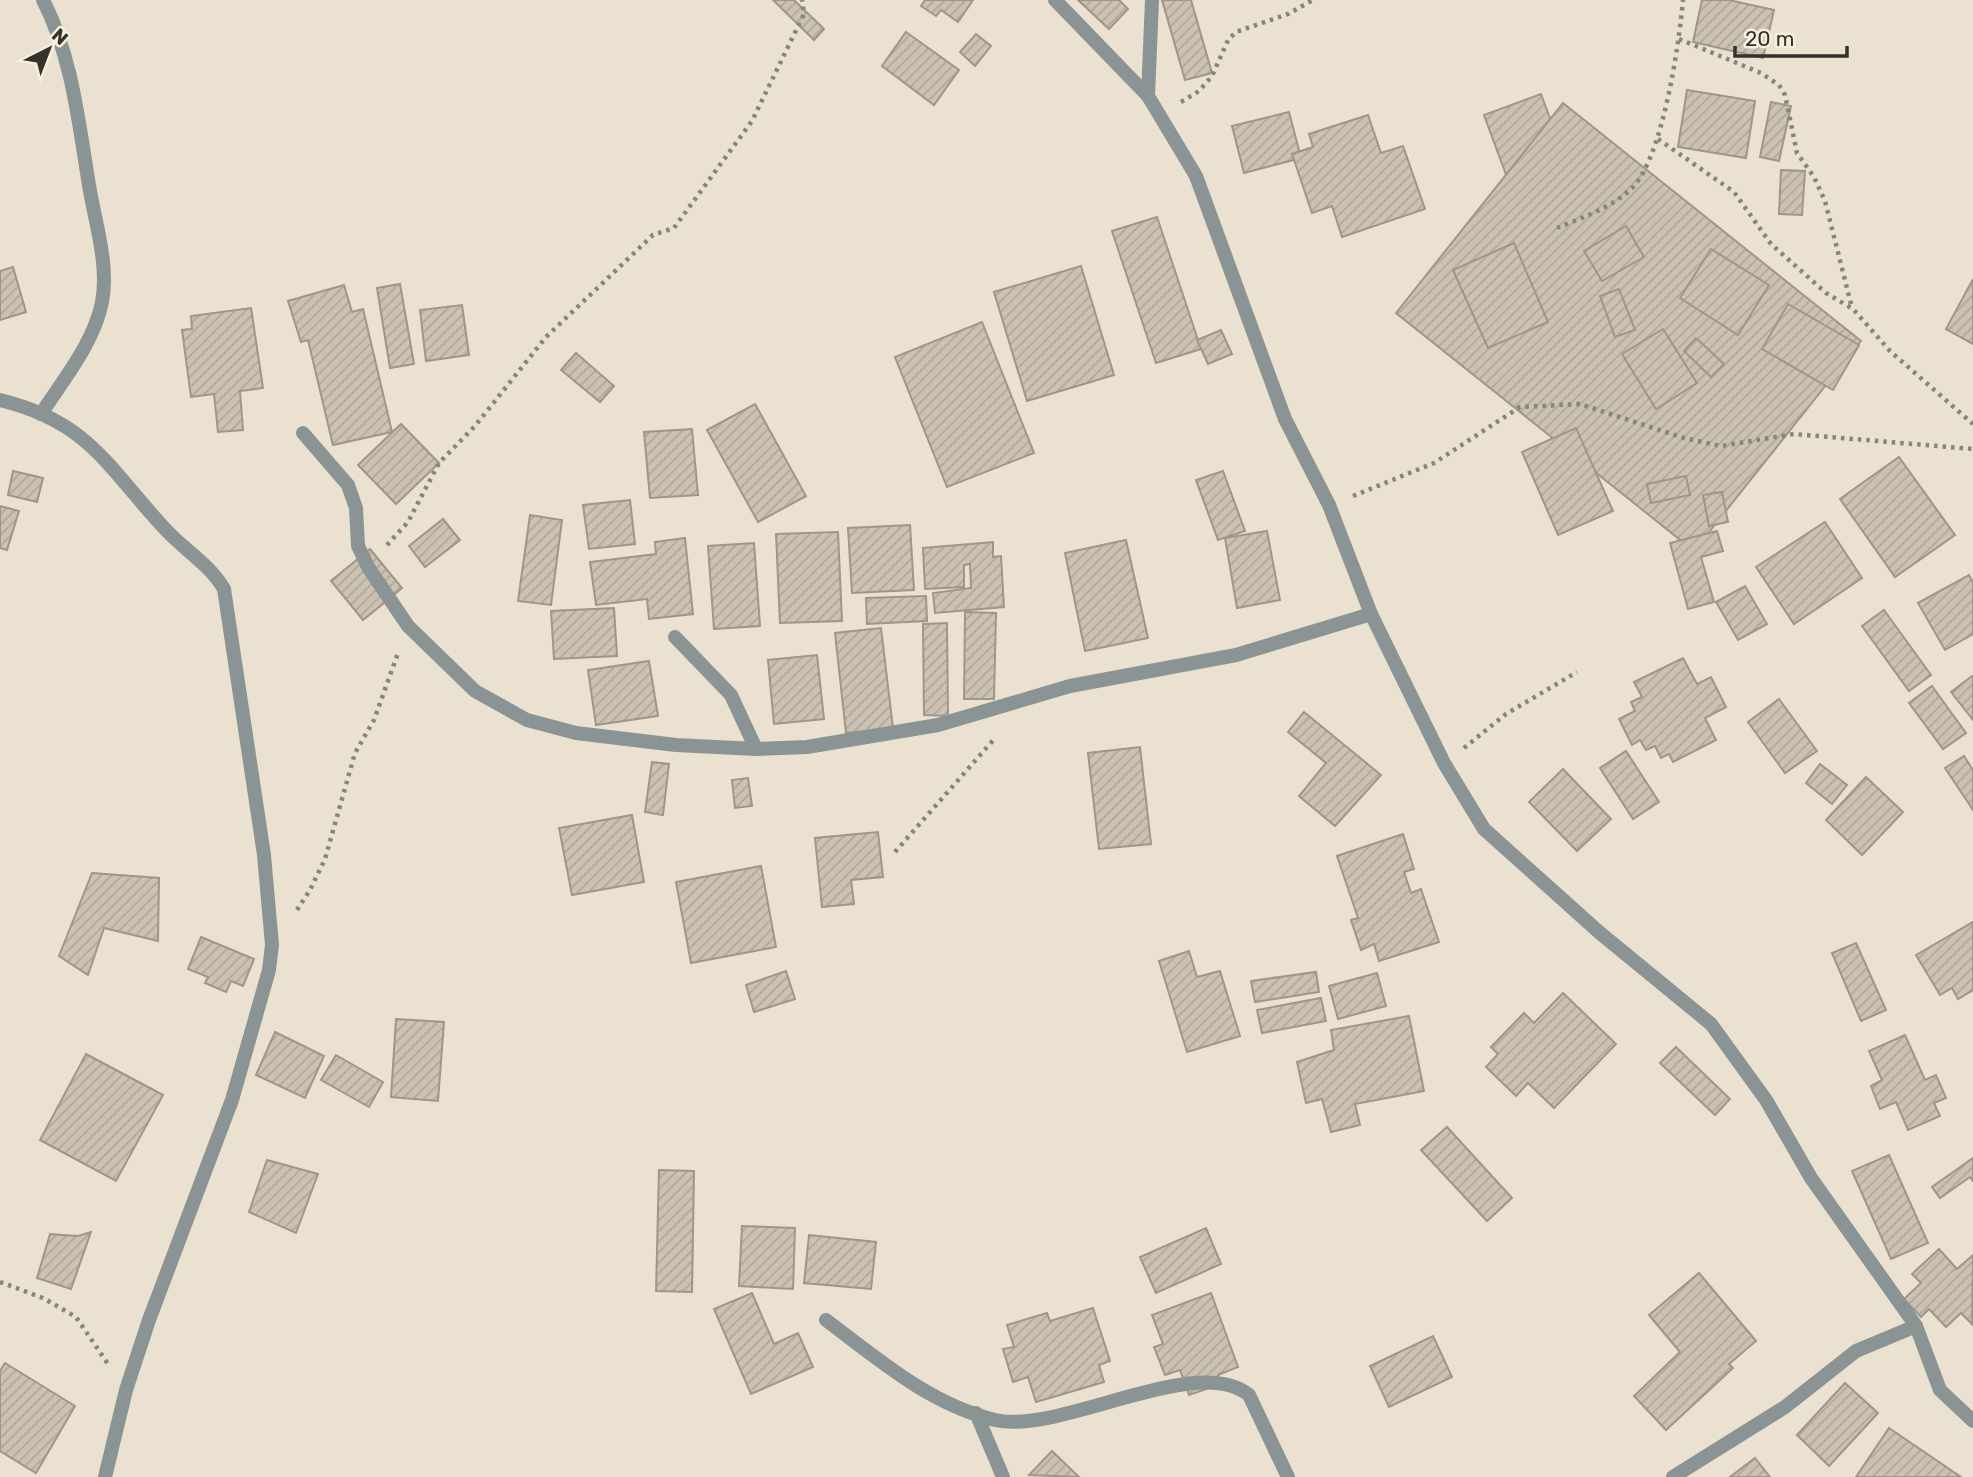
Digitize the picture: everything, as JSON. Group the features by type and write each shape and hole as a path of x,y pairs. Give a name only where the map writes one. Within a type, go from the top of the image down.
{"street":[{"path":"41,414 78,358 102,303 103,286 95,221 64,52 43,0"},
{"path":"1055,0 1148,96 1196,176 1286,419 1329,505 1371,614 1444,763 1484,829 1600,933 1711,1024 1766,1100 1811,1178 1916,1326 1940,1390 1973,1421"},
{"path":"1148,96 1152,0"},
{"path":"0,400 41,414 83,438 133,490 164,528 205,565 224,589 264,855 272,945 269,970 232,1100 149,1320 126,1390 105,1477"},
{"path":"303,433 348,485 356,508 358,546 368,567 408,625 475,691 527,720 576,733 676,745 755,749 807,747 938,725 1070,686 1236,655 1371,614"},
{"path":"675,637 731,695 755,749"},
{"path":"826,1320 930,1396 997,1420 1031,1420 1206,1381 1239,1387 1249,1395 1288,1477"},
{"path":"1673,1477 1785,1406 1856,1351 1916,1326"},
{"path":"976,1413 1003,1477"}],"path":[{"path":"368,567 408,522 439,463 475,426 546,337 653,234 674,228 752,121 804,14 802,0"},
{"path":"1160,115 1199,91 1221,60 1227,40 1236,32 1288,14 1313,0"},
{"path":"1557,228 1594,213 1633,186 1658,139 1679,39 1682,0"},
{"path":"1679,39 1761,73 1779,85 1785,95 1797,153 1814,177 1825,201 1853,309"},
{"path":"1658,139 1734,192 1771,244 1826,293 1853,309 1890,351 1973,424"},
{"path":"1329,505 1434,463 1520,407 1580,404 1684,438 1721,446 1794,433 1973,449"},
{"path":"1965,416 1973,414"},
{"path":"272,945 310,890 325,859 355,753 374,720 408,625"},
{"path":"1444,763 1506,714 1577,672"},
{"path":"895,852 998,734"},
{"path":"0,1282 43,1298 76,1317 126,1390"}],"building":[{"path":"773,0 794,0 824,29 814,40"},
{"path":"925,0 973,0 958,22 941,10 936,16 921,6"},
{"path":"1078,0 1119,0 1128,9 1109,29"},
{"path":"1162,0 1191,0 1212,73 1185,80"},
{"path":"1702,0 1729,0 1774,10 1763,58 1693,42"},
{"path":"906,32 959,70 934,105 882,66"},
{"path":"976,34 991,46 975,66 960,52"},
{"path":"1687,90 1755,101 1746,158 1678,147"},
{"path":"1541,94 1554,129 1567,124 1585,174 1515,199 1484,115"},
{"path":"1771,102 1791,106 1779,161 1760,157"},
{"path":"1563,103 1861,341 1694,551 1396,313"},
{"path":"1289,112 1301,158 1244,173 1232,126"},
{"path":"1368,115 1381,153 1403,146 1425,209 1342,237 1332,206 1312,213 1292,154 1313,147 1309,134"},
{"path":"1781,170 1805,171 1802,215 1779,214"},
{"path":"1157,217 1201,349 1156,363 1112,231"},
{"path":"1626,226 1644,257 1602,281 1584,251"},
{"path":"1514,243 1548,322 1488,348 1453,270"},
{"path":"1711,249 1769,285 1738,335 1680,298"},
{"path":"1081,266 1114,375 1027,401 994,292"},
{"path":"13,267 26,312 0,320 0,271"},
{"path":"1973,279 1973,344 1946,329"},
{"path":"400,284 414,364 390,368 377,288"},
{"path":"344,285 352,312 363,309 392,432 333,445 308,340 301,342 288,301"},
{"path":"1619,289 1635,330 1615,337 1600,296"},
{"path":"1788,304 1859,345 1833,390 1762,349"},
{"path":"462,305 469,355 426,361 420,310"},
{"path":"251,308 263,388 240,391 243,430 218,432 214,394 191,397 182,330 192,329 191,316"},
{"path":"982,322 1034,453 947,487 895,357"},
{"path":"1663,329 1697,383 1656,409 1622,354"},
{"path":"1221,330 1232,354 1208,364 1197,340"},
{"path":"1696,338 1724,364 1711,377 1684,351"},
{"path":"576,353 614,386 600,402 561,370"},
{"path":"755,404 806,496 758,522 707,430"},
{"path":"401,424 439,463 396,504 358,465"},
{"path":"1576,428 1613,511 1558,535 1522,452"},
{"path":"692,429 698,495 650,498 644,432"},
{"path":"1899,457 1955,535 1895,577 1840,499"},
{"path":"13,471 43,478 37,502 8,495"},
{"path":"1223,471 1245,531 1218,540 1196,480"},
{"path":"1686,476 1690,495 1651,503 1647,484"},
{"path":"1722,492 1728,522 1709,526 1703,495"},
{"path":"630,500 635,544 589,549 583,505"},
{"path":"0,506 19,511 7,550 0,548"},
{"path":"530,515 562,520 551,605 518,601"},
{"path":"443,519 460,540 425,567 409,546"},
{"path":"1825,522 1862,578 1794,624 1756,567"},
{"path":"910,525 914,590 852,593 848,528"},
{"path":"1267,531 1280,600 1237,608 1225,538"},
{"path":"1717,531 1723,551 1701,557 1714,602 1688,609 1670,543"},
{"path":"838,532 842,621 780,623 776,534"},
{"path":"685,538 693,614 649,619 647,599 596,605 590,562 656,554 655,542"},
{"path":"1126,540 1148,638 1085,651 1065,553"},
{"path":"993,542 993,557 1001,556 1004,607 935,613 933,593 971,588 970,564 964,565 964,587 925,589 923,548"},
{"path":"754,543 760,626 714,629 708,546"},
{"path":"370,549 402,588 363,620 331,581"},
{"path":"1969,575 1973,582 1973,634 1945,650 1918,603"},
{"path":"1745,586 1767,624 1738,640 1716,602"},
{"path":"926,596 927,621 867,624 866,598"},
{"path":"614,608 617,656 554,659 551,611"},
{"path":"1884,610 1931,675 1909,691 1862,626"},
{"path":"965,612 996,613 994,699 964,699"},
{"path":"947,623 948,716 924,715 923,624"},
{"path":"881,628 893,728 846,733 835,633"},
{"path":"817,655 824,719 774,724 768,660"},
{"path":"1683,658 1697,684 1711,677 1726,707 1705,718 1716,740 1673,762 1669,754 1661,758 1655,746 1646,750 1640,740 1632,745 1619,719 1635,711 1631,702 1642,697 1634,682"},
{"path":"649,661 658,716 596,725 588,670"},
{"path":"1973,677 1973,720 1951,692"},
{"path":"1932,686 1966,733 1943,749 1909,703"},
{"path":"1779,699 1817,751 1785,773 1748,722"},
{"path":"1304,712 1381,775 1335,826 1299,796 1326,763 1288,732"},
{"path":"1140,747 1151,844 1099,849 1088,753"},
{"path":"1626,751 1659,802 1633,819 1600,768"},
{"path":"1964,756 1973,770 1973,810 1945,768"},
{"path":"652,762 669,764 663,815 645,812"},
{"path":"1820,764 1847,785 1832,804 1806,783"},
{"path":"1563,769 1611,819 1577,851 1529,802"},
{"path":"1866,777 1903,812 1862,855 1826,820"},
{"path":"748,778 752,806 735,808 732,780"},
{"path":"632,815 644,882 572,895 559,828"},
{"path":"878,832 883,877 851,880 854,904 822,907 815,838"},
{"path":"1403,834 1414,869 1404,872 1411,893 1421,889 1439,942 1379,961 1374,944 1361,950 1351,920 1358,918 1337,856"},
{"path":"761,866 776,947 691,963 676,882"},
{"path":"92,873 159,878 158,941 104,928 88,975 59,956"},
{"path":"1973,922 1973,990 1958,999 1952,988 1940,995 1916,955"},
{"path":"201,937 254,959 243,986 231,981 226,992 205,983 208,977 188,969"},
{"path":"1856,943 1886,1010 1861,1021 1832,953"},
{"path":"1189,951 1197,977 1220,971 1240,1036 1187,1052 1159,961"},
{"path":"786,971 795,999 754,1012 746,985"},
{"path":"1316,972 1319,992 1255,1002 1251,981"},
{"path":"1377,973 1386,1006 1338,1019 1329,986"},
{"path":"1563,993 1616,1044 1554,1108 1528,1083 1516,1096 1486,1067 1498,1054 1491,1047 1524,1013 1534,1023"},
{"path":"1321,998 1326,1021 1262,1033 1257,1010"},
{"path":"1409,1016 1424,1091 1355,1104 1360,1125 1331,1132 1322,1099 1306,1103 1297,1062 1334,1050 1331,1030"},
{"path":"396,1019 444,1022 438,1101 391,1097"},
{"path":"275,1032 324,1056 305,1098 256,1075"},
{"path":"1905,1035 1925,1080 1936,1075 1946,1098 1934,1103 1940,1116 1908,1130 1896,1102 1880,1109 1871,1086 1882,1080 1869,1051"},
{"path":"1676,1047 1730,1099 1715,1115 1660,1063"},
{"path":"86,1054 163,1095 116,1181 40,1140"},
{"path":"336,1055 383,1082 369,1107 321,1080"},
{"path":"1447,1127 1512,1198 1487,1221 1421,1150"},
{"path":"1889,1155 1928,1243 1891,1259 1852,1171"},
{"path":"1973,1158 1973,1181 1970,1177 1940,1198 1932,1187"},
{"path":"267,1160 318,1174 296,1233 249,1212"},
{"path":"659,1170 694,1171 692,1292 656,1291"},
{"path":"742,1226 795,1228 793,1289 739,1286"},
{"path":"1206,1228 1221,1264 1156,1293 1140,1257"},
{"path":"91,1232 71,1289 37,1278 50,1234 78,1236"},
{"path":"809,1235 876,1242 871,1289 804,1283"},
{"path":"1939,1249 1957,1269 1973,1255 1972,1324 1961,1313 1946,1327 1929,1309 1921,1317 1904,1299 1921,1283 1912,1274"},
{"path":"1699,1273 1756,1341 1729,1364 1733,1368 1666,1430 1634,1396 1680,1352 1649,1315"},
{"path":"752,1293 774,1344 798,1333 813,1367 751,1394 714,1309"},
{"path":"1211,1293 1238,1367 1218,1375 1221,1384 1189,1395 1180,1370 1165,1375 1154,1347 1163,1344 1152,1315"},
{"path":"1093,1308 1110,1361 1099,1365 1104,1382 1036,1402 1028,1377 1013,1382 1003,1349 1014,1347 1007,1325 1047,1313 1050,1321"},
{"path":"1433,1336 1452,1377 1389,1407 1370,1366"},
{"path":"5,1363 75,1406 36,1473 0,1451 0,1371"},
{"path":"1845,1383 1878,1413 1829,1466 1797,1435"},
{"path":"1889,1428 1961,1477 1856,1477"},
{"path":"1052,1451 1079,1477 1029,1475"},
{"path":"1755,1458 1770,1477 1730,1477"}]}
